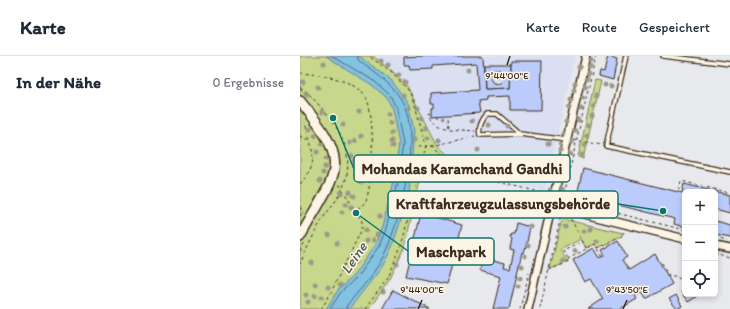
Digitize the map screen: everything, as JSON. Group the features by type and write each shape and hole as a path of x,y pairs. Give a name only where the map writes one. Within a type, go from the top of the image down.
{"street":[{"path":"528,309 586,56"},
{"path":"300,101 329,140 335,165 333,178 328,190 300,237"},
{"path":"552,206 682,238"},
{"path":"718,247 730,249"}],"lane":[{"path":"626,56 606,146 730,172"},
{"path":"663,56 730,64"},
{"path":"520,134 497,114 487,114 482,121 480,133 520,134 567,140"}],"path":[{"path":"365,309 388,278 401,247 426,146 415,105 409,91 392,73 369,56"},
{"path":"540,309 596,56"},
{"path":"300,73 329,77 348,84 366,97 369,105 372,144 370,183 366,201 363,206 355,210"},
{"path":"431,114 429,114 430,119 434,124 480,133"},
{"path":"437,116 439,118 448,118 449,128"},
{"path":"300,184 310,171 314,155 309,141 306,119"},
{"path":"419,147 432,146 480,133"},
{"path":"300,136 309,141"},
{"path":"567,140 606,146"},
{"path":"432,146 466,174 530,190"},
{"path":"679,190 681,181 730,193"},
{"path":"321,309 328,298 362,229 362,221 338,183"},
{"path":"300,264 321,222 343,189"},
{"path":"563,200 682,229"},
{"path":"300,216 302,212"},
{"path":"570,218 586,248"},
{"path":"598,248 621,237 625,224"},
{"path":"718,239 730,241"},
{"path":"549,270 570,262 564,252 582,241"},
{"path":"568,259 595,244 603,257"},
{"path":"718,255 730,258"},
{"path":"662,263 670,276 675,276 682,280"}],"shaded area":[{"path":"373,56 575,56 545,191 473,174 467,171 438,146 407,86"}],"green space":[{"path":"300,56 373,56 407,86 438,146 467,171 465,177 443,165 425,160 404,249 390,279 369,309 300,309"},
{"path":"595,80 601,81 583,159 578,157"},
{"path":"564,220 623,233 621,237 598,248 595,244 586,248 581,239 560,250 568,262 550,269 561,223"}],"water":[{"path":"326,56 359,56 391,80 408,103 414,130 409,195 392,247 382,267 349,309 326,309 338,290 354,275 375,245 382,227 393,185 399,144 392,109 387,98 372,85"}],"building":[{"path":"483,56 485,89 510,88 511,61 542,61 541,110 510,110 510,96 486,97 486,100 478,101 480,113 432,116 432,108 434,108 434,104 431,104 431,93 478,90 476,63 433,66 433,69 410,70 409,65 404,65 404,57"},
{"path":"608,56 617,59 613,80 599,76 600,71 604,72"},
{"path":"484,64 511,64 510,88 485,89","holes":["494,70 500,70 504,74 504,80 500,84 494,83 491,79 491,74"]},
{"path":"583,168 682,193 682,226 674,224 675,219 577,195"},
{"path":"684,184 705,189 683,189"},
{"path":"718,192 730,195 730,213 718,210"},
{"path":"421,213 462,225 447,284 406,276"},
{"path":"718,222 730,225 730,238 718,236"},
{"path":"516,223 530,227 527,242 524,253 522,252 509,309 493,309 501,276 480,270 482,261 484,262 485,258 505,263 504,267 510,268 514,250 510,249 512,239 510,237 511,234 514,234"},
{"path":"618,241 627,257 622,260 629,270 655,254 672,284 646,299 642,292 635,296 637,299 620,309 588,309 603,299 591,279 585,282 573,260 594,248 600,258 605,255 602,250"},
{"path":"393,290 430,309 382,309"},
{"path":"676,295 682,306 677,309 669,299"},
{"path":"684,297 696,297 688,302"}],"place":[{"name":"Mohandas Karamchand Gandhi","path":"333,118"},
{"name":"Kraftfahrzeugzulassungsbehörde","path":"663,211"},
{"name":"Maschpark","path":"356,213"}],"water label":[{"name":"Leine","path":"354,258"}]}
